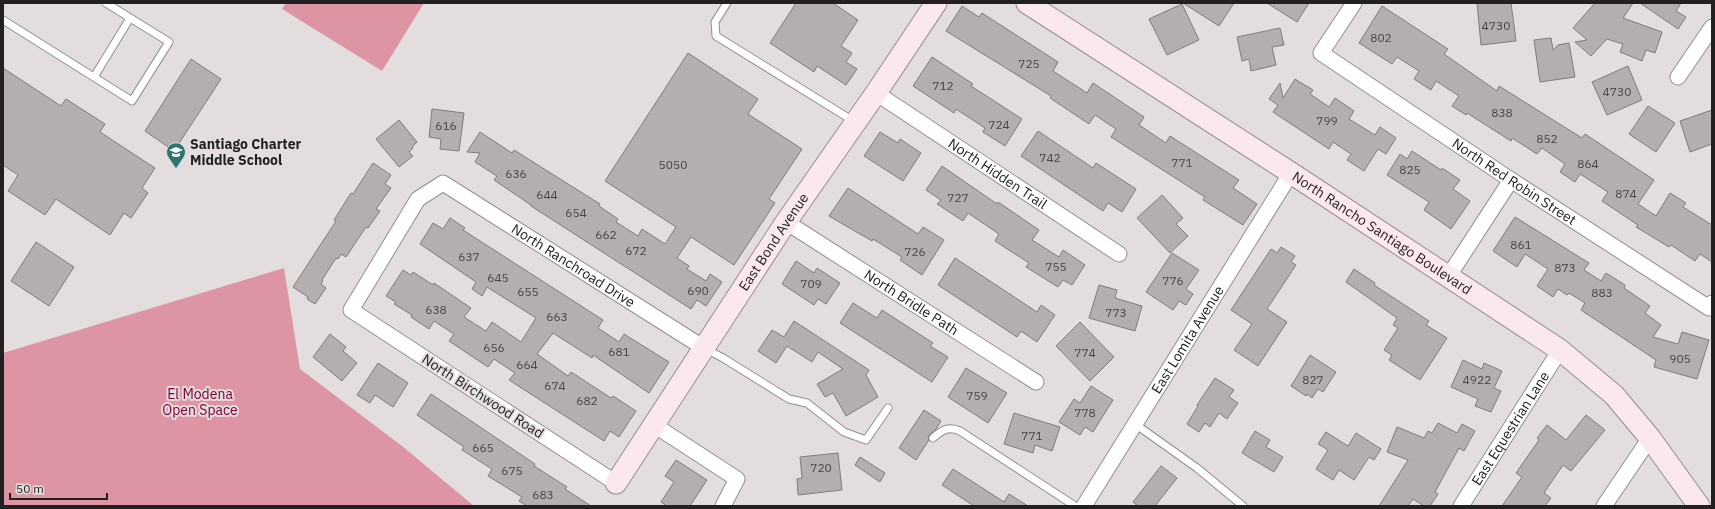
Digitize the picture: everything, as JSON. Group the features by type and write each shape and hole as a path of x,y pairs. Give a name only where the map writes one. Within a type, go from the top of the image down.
{"street":[{"name":"East Bond Avenue","path":"616,483 786,222 856,123 936,3"},
{"name":"North Rancho Santiago Boulevard","path":"1027,3 1292,173 1560,350 1614,395 1650,438 1700,506"},
{"name":"North Red Robin Street","path":"1354,3 1321,53 1511,180 1711,306"},
{"path":"1678,77 1712,27"},
{"name":"North Hidden Trail","path":"876,93 1119,254"},
{"name":"East Lomita Avenue","path":"1084,506 1292,173"},
{"path":"1448,276 1511,180"},
{"name":"North Ranchroad Drive","path":"351,310 418,199 443,183 704,348"},
{"name":"North Bridle Path","path":"786,222 1036,382"},
{"name":"North Birchwood Road","path":"351,310 616,483"},
{"name":"East Equestrian Lane","path":"1461,506 1560,350"},
{"path":"654,425 737,479 724,506"},
{"path":"1604,506 1650,438"}],"lane":[{"path":"3,20 132,101 169,42 106,3"},
{"path":"727,3 715,22 716,36 856,123"},
{"path":"94,77 130,18"},
{"path":"704,348 723,358 789,399 807,403 844,432 866,440 888,408"},
{"path":"1135,424 1197,468 1243,506"},
{"path":"933,438 947,429 952,428 960,431 1075,506"}],"green space":[{"path":"286,3 424,3 382,71 282,9"},
{"name":"El Modena Open Space","path":"284,268 300,369 402,446 474,506 3,506 3,353"}],"building":[{"path":"796,3 833,3 858,20 841,46 852,53 846,62 857,69 846,85 817,66 814,72 770,43"},
{"path":"1183,3 1234,3 1219,26"},
{"path":"1267,3 1309,3 1297,22"},
{"path":"1477,3 1511,3 1516,41 1481,45"},
{"path":"1595,3 1633,3 1623,18 1662,32 1655,53 1646,50 1642,61 1620,52 1623,44 1607,39 1591,56 1575,42 1587,40 1573,28"},
{"path":"1640,3 1681,3 1676,11 1686,17 1678,29"},
{"path":"1182,4 1199,40 1167,55 1149,19"},
{"path":"962,6 979,17 982,13 1058,62 1053,71 1087,93 1093,83 1144,117 1139,125 1166,143 1170,136 1239,180 1233,188 1257,204 1243,225 1203,200 1205,197 1111,137 1116,129 1095,115 1089,124 1050,98 1051,96 946,31"},
{"path":"1382,6 1448,49 1444,54 1497,91 1499,86 1582,138 1585,134 1654,180 1638,204 1656,216 1670,193 1686,203 1683,207 1712,225 1712,262 1700,254 1695,261 1671,245 1669,247 1636,227 1638,225 1602,201 1608,192 1580,174 1575,182 1560,172 1565,164 1542,148 1537,154 1512,138 1511,141 1467,113 1466,115 1452,106 1459,96 1436,81 1431,90 1414,79 1419,71 1397,57 1392,64 1359,43"},
{"path":"1280,28 1284,45 1272,47 1276,65 1251,71 1249,59 1242,61 1237,37"},
{"path":"1551,38 1553,50 1558,45 1569,43 1575,77 1540,82 1534,40"},
{"path":"688,53 758,99 748,114 802,149 769,199 775,203 734,265 691,237 677,258 689,266 687,269 706,281 710,274 722,282 706,306 697,300 691,309 531,206 494,180 497,176 475,162 480,153 467,152 480,132 512,153 514,150 600,204 599,206 618,219 616,222 638,236 642,229 665,244 676,227 605,181"},
{"path":"932,57 973,84 971,86 1022,119 1005,146 983,132 985,128 956,109 954,113 913,86"},
{"path":"191,59 221,79 174,151 145,131"},
{"path":"1628,66 1642,100 1607,115 1592,82"},
{"path":"3,68 61,106 66,99 105,124 100,132 155,168 142,188 148,193 131,218 124,213 110,235 56,199 45,215 8,191 18,175 3,165"},
{"path":"1295,79 1313,90 1310,94 1329,107 1335,98 1354,111 1349,119 1375,135 1380,127 1396,138 1386,154 1378,149 1364,171 1347,160 1351,154 1333,142 1329,149 1273,112 1278,105 1269,99 1280,83 1283,98"},
{"path":"1648,106 1675,123 1656,152 1629,134"},
{"path":"432,109 464,113 459,151 440,149 441,139 429,137"},
{"path":"1712,110 1712,144 1690,152 1680,121"},
{"path":"399,120 417,142 409,152 413,156 399,167 376,139"},
{"path":"1038,131 1093,168 1096,163 1136,189 1122,212 1108,203 1103,211 1021,156"},
{"path":"880,132 898,143 900,139 921,153 903,181 864,156"},
{"path":"1412,151 1441,170 1442,168 1460,180 1453,189 1470,201 1451,229 1424,210 1429,202 1387,175 1400,154 1407,159"},
{"path":"373,163 391,175 385,184 391,188 376,209 380,211 368,228 366,227 346,257 341,254 338,259 336,258 322,280 323,281 321,284 326,288 315,304 307,299 308,297 293,287 336,221 334,220 351,193 353,194"},
{"path":"942,166 997,204 998,202 1039,230 1032,240 1059,257 1063,250 1085,265 1072,285 1063,280 1058,287 1026,267 1029,263 995,241 999,234 968,213 963,221 937,204 941,200 926,190"},
{"path":"848,188 918,234 923,227 944,240 922,275 900,260 902,257 873,239 872,241 829,216"},
{"path":"1162,195 1183,218 1176,224 1188,236 1170,253 1137,218"},
{"path":"1515,217 1589,263 1584,270 1601,281 1606,273 1625,285 1624,288 1650,306 1645,313 1661,325 1653,337 1678,344 1682,332 1709,340 1697,379 1654,367 1656,360 1581,310 1585,303 1569,293 1567,295 1558,289 1553,297 1537,286 1548,269 1525,254 1517,267 1493,251"},
{"path":"450,218 465,228 463,230 603,320 598,328 619,342 624,334 669,362 649,393 593,355 592,358 553,333 537,354 568,376 571,372 611,398 613,396 636,411 619,437 610,431 604,441 509,380 515,373 494,359 488,367 449,341 454,334 434,321 429,329 411,317 412,315 394,304 396,302 386,296 403,270 411,275 413,272 433,285 434,283 471,308 464,317 486,331 492,322 521,342 536,318 487,287 482,296 472,289 476,282 420,244 433,223 443,229"},
{"path":"36,242 74,267 49,306 11,281"},
{"path":"1281,247 1295,256 1291,262 1296,265 1267,309 1287,322 1258,366 1234,350 1252,324 1231,310 1271,249 1277,253"},
{"path":"1172,253 1199,270 1186,289 1193,294 1186,305 1179,301 1173,310 1146,292"},
{"path":"955,258 1037,312 1041,305 1055,315 1037,342 1021,331 1017,337 938,285"},
{"path":"796,261 814,273 817,268 840,283 826,304 818,299 814,305 782,284"},
{"path":"1354,269 1375,283 1374,285 1429,321 1426,325 1447,338 1420,380 1389,360 1392,355 1384,350 1398,328 1393,325 1397,318 1346,282"},
{"path":"1099,285 1117,290 1115,298 1142,306 1135,331 1089,318"},
{"path":"853,303 877,318 882,310 933,343 930,346 948,357 932,382 840,323"},
{"path":"794,321 869,370 866,375 878,397 846,416 833,393 825,397 817,384 843,369 818,352 812,362 787,346 776,363 758,351 772,330 784,337"},
{"path":"1080,322 1114,357 1090,381 1056,346"},
{"path":"330,334 346,347 343,351 357,363 342,381 313,357"},
{"path":"1310,355 1336,372 1323,392 1318,389 1312,398 1307,394 1306,396 1291,386"},
{"path":"1463,360 1482,369 1484,363 1502,371 1494,388 1501,391 1491,412 1475,406 1478,399 1451,387"},
{"path":"378,363 408,383 393,407 375,395 370,403 357,395"},
{"path":"966,368 1007,393 988,423 948,397"},
{"path":"1215,378 1234,390 1229,397 1238,403 1227,419 1219,413 1210,427 1205,423 1199,432 1187,424 1198,406 1197,405"},
{"path":"1091,386 1113,400 1093,432 1085,427 1080,435 1059,422 1074,399 1080,403"},
{"path":"431,394 535,464 534,466 567,487 565,489 591,506 527,506 519,501 522,497 488,476 492,469 462,450 464,447 417,415"},
{"path":"924,410 941,421 936,429 928,436 929,440 916,460 899,448"},
{"path":"1014,413 1060,427 1052,451 1035,445 1033,453 1004,444"},
{"path":"1586,415 1605,430 1571,471 1563,465 1544,493 1551,498 1545,506 1502,506 1522,477 1516,473 1539,440 1537,438 1547,425 1566,440"},
{"path":"1438,423 1457,433 1462,424 1475,431 1464,451 1459,448 1435,492 1438,494 1430,506 1424,506 1413,499 1408,506 1379,506 1408,460 1387,452 1397,427 1424,438 1428,431 1432,433"},
{"path":"1255,431 1270,440 1266,447 1283,457 1274,472 1242,453"},
{"path":"1326,432 1348,446 1356,433 1381,449 1374,460 1369,457 1354,480 1339,470 1333,480 1316,469 1328,450 1318,444"},
{"path":"838,453 842,490 798,495 797,479 802,478 800,457"},
{"path":"860,457 885,473 880,482 855,465"},
{"path":"676,460 707,480 690,506 667,506 661,502 674,482 665,476"},
{"path":"1161,466 1177,478 1155,506 1138,506 1133,502"},
{"path":"953,469 1004,502 1009,494 1028,506 974,506 942,485"}],"place":[{"name":"Santiago Charter Middle School","path":"176,169"}]}
